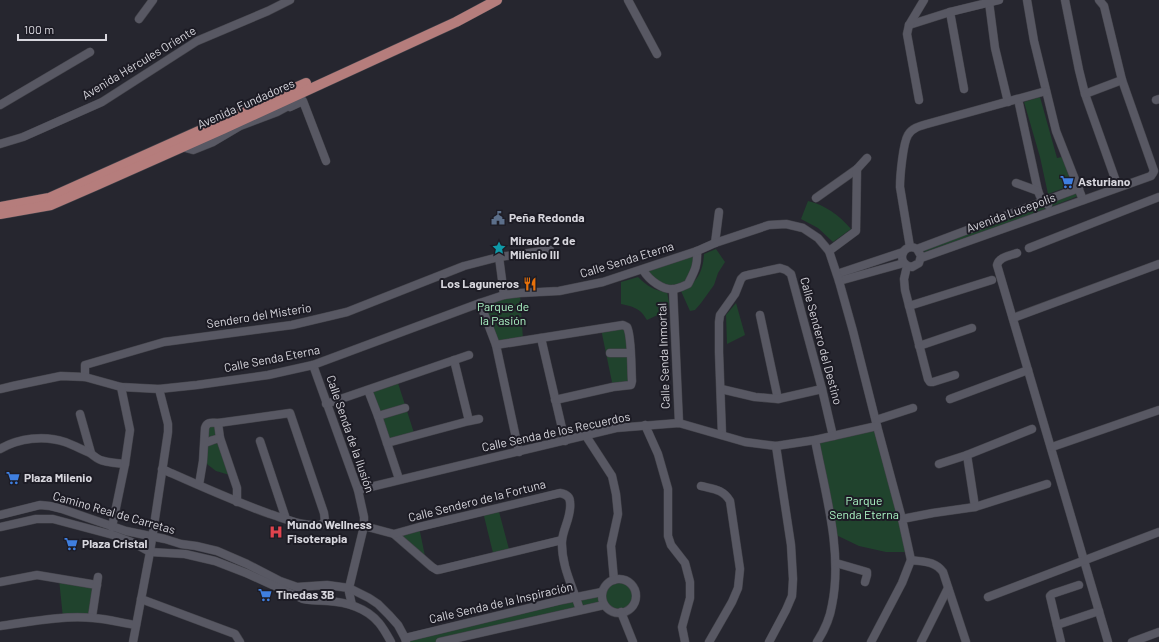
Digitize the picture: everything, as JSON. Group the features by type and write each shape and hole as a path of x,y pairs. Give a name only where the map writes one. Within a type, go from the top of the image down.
{"main road":[{"name":"Avenida Fundadores","path":"0,206 49,198 301,86 484,0"},
{"name":"Avenida Fundadores","path":"0,214 51,205 456,22 497,0"}],"street":[{"path":"139,19 153,0"},
{"name":"Avenida Hércules Oriente","path":"0,144 23,137 102,102 197,40 268,11 290,0"},
{"path":"628,0 657,54"},
{"path":"919,100 907,34 909,25 924,0"},
{"path":"909,25 982,2 999,0"},
{"path":"1027,0 1034,41 1056,131 1083,200"},
{"path":"1065,0 1072,40 1085,94 1118,187"},
{"path":"1085,94 1122,80 1104,6 1099,0"},
{"path":"982,2 1008,102"},
{"path":"950,12 964,89"},
{"path":"0,105 90,52"},
{"name":"Avenida Lucepolis","path":"838,278 905,264 912,267 917,265 921,258 1154,174 1122,80"},
{"path":"910,250 900,187 900,169 908,135 913,129 1046,91"},
{"path":"277,112 290,105 298,94"},
{"path":"1018,99 1038,191 1040,196 1054,211"},
{"path":"182,147 193,150 213,142 240,126 303,101 326,160"},
{"path":"816,198 857,169 867,158"},
{"path":"829,251 856,231 857,169"},
{"path":"1016,183 1038,191"},
{"name":"Avenida Lucepolis","path":"838,278 878,260 910,250 1079,188"},
{"path":"1029,248 1159,198"},
{"path":"714,243 719,212"},
{"name":"Calle Senda Eterna","path":"0,389 61,376 85,377 121,387 160,389 268,374 313,365 504,295 558,291 603,282 643,270 697,251 714,243 769,225 786,224 803,228 818,238 829,251 853,331 911,560"},
{"name":"Sendero del Misterio","path":"85,377 85,365 164,342 292,325 346,312 464,266 499,257 550,250"},
{"path":"910,250 920,253 921,258"},
{"path":"910,250 902,258 905,264 905,290 928,379 930,382 955,375"},
{"name":"Calle Senda Inmortal","path":"643,270 658,286 673,289 688,284 695,271 698,261 697,251"},
{"path":"1017,253 1002,258 998,261 997,265 1052,447 1108,642"},
{"path":"499,257 504,295"},
{"path":"878,260 881,269"},
{"path":"1013,318 1159,264"},
{"name":"Calle Sendero del Destino","path":"722,435 719,329 720,315 735,294 741,279 744,276 780,268 791,274 833,436"},
{"path":"909,306 992,280"},
{"name":"Calle Senda Inmortal","path":"673,289 679,422"},
{"path":"480,303 496,345 519,452"},
{"path":"760,315 778,399"},
{"path":"496,345 625,326 628,330 632,381 631,385 613,387 555,400"},
{"path":"919,346 972,328"},
{"path":"541,338 565,441"},
{"path":"610,353 630,353"},
{"path":"326,404 469,356"},
{"path":"454,360 469,421"},
{"name":"Calle Senda de la Ilusión","path":"313,365 358,490 363,512 364,526 349,588 352,605"},
{"path":"950,398 1028,370"},
{"path":"112,527 125,464 130,430 121,387"},
{"path":"133,642 150,552 168,432 168,424 160,389"},
{"path":"721,389 755,397 778,399 822,389"},
{"path":"368,390 399,479"},
{"path":"378,416 405,408"},
{"name":"Calle Senda de los Recuerdos","path":"358,490 616,428 679,422 745,442 776,446 833,436 876,423 913,408"},
{"path":"1052,447 1159,410"},
{"path":"162,469 237,502 286,519 312,525 321,525 325,521 324,513 290,413 218,423 211,422 206,424 203,461 199,485"},
{"path":"80,414 91,453"},
{"path":"387,443 479,419"},
{"path":"218,423 220,438 237,488 237,502"},
{"path":"645,425 658,454 668,488 669,541 684,563 690,582 690,598 682,627 685,642"},
{"path":"939,464 967,455 1032,429"},
{"path":"586,436 612,476 616,494 618,514 611,546 614,580"},
{"path":"0,449 9,444 22,440 36,438 51,439 65,442 91,453 102,461 125,464"},
{"path":"205,443 220,438"},
{"path":"815,440 834,534 836,563 832,606 824,630 817,642"},
{"path":"260,441 286,519"},
{"path":"769,642 792,596 793,579 792,545 776,446"},
{"path":"967,455 975,507"},
{"path":"902,520 975,507 1046,484"},
{"path":"701,486 723,492 727,495 730,501 740,569 738,588 732,602 709,642"},
{"name":"Calle Sendero de la Fortuna","path":"394,534 560,493 566,494 570,500 570,511 562,540 563,557 580,610"},
{"name":"Camino Real de Carretas","path":"0,516 40,504 62,509 126,531 217,551 280,581 297,587 327,585 349,588 378,604 391,616 406,640"},
{"name":"Camino Real de Carretas","path":"0,526 36,519 53,519 113,535 150,552 185,554 215,561 309,601 340,602 352,605 370,615 378,622 391,642"},
{"path":"364,526 394,534 437,570 562,540"},
{"path":"988,597 1159,532"},
{"path":"871,642 902,583 911,560 933,564 939,567 943,572 966,642"},
{"path":"836,563 867,572 865,582"},
{"path":"0,582 38,575 97,586"},
{"path":"92,618 98,577"},
{"path":"623,616 627,610 632,607 636,596 632,585 627,581 622,579 614,580 607,584 602,592 604,605 623,616 633,642"},
{"path":"1061,642 1050,595 1079,585"},
{"path":"921,642 948,588"},
{"name":"Calle Senda de la Inspiración","path":"406,640 487,618 602,592"},
{"path":"142,599 236,634 240,642"},
{"path":"361,610 374,610 374,606 370,599"},
{"name":"Calle Senda de la Inspiración","path":"440,642 604,605"},
{"path":"1057,625 1099,611"},
{"path":"381,626 377,616 378,613 391,616"},
{"path":"0,626 47,619 92,618 136,625"},
{"path":"487,618 490,630"},
{"path":"1132,642 1159,632"}],"green space":[{"path":"1040,97 1057,158 1062,157 1072,185 1048,194 1040,157 1024,102"},
{"path":"1077,193 1078,196 1071,199 924,252 923,249"},
{"path":"808,201 831,211 842,219 851,229 833,242 818,228 801,219"},
{"path":"716,249 725,262 718,273 714,285 695,310 690,311 681,291 695,281 701,272 704,254"},
{"path":"697,251 688,284 673,289 658,286 643,270"},
{"path":"638,277 651,288 667,292 669,302 668,310 647,320 642,313 636,309 621,304 621,282"},
{"name":"Parque de la Pasión","path":"520,293 523,340 496,345 480,303"},
{"path":"736,303 745,335 727,344 726,315"},
{"path":"625,326 632,381 613,387 601,329"},
{"path":"398,383 414,433 388,440 370,392"},
{"path":"218,423 233,476 216,471 203,461 205,428"},
{"name":"Parque Senda Eterna","path":"877,426 909,552 886,552 859,546 834,534 815,440"},
{"path":"498,508 510,553 494,557 483,512"},
{"path":"419,527 426,561 394,534"},
{"path":"59,579 97,585 92,617 63,618"},
{"path":"622,579 630,584 635,591 635,598 632,605 627,610 620,612 612,611 604,605 440,642 406,642 405,638 602,593 605,586 609,582"}],"place":[{"name":"Asturiano","path":"1067,182"},
{"name":"Peña Redonda","path":"498,218"},
{"name":"Mirador 2 de Milenio III","path":"499,248"},
{"name":"Los Laguneros","path":"530,284"},
{"name":"Plaza Milenio","path":"13,478"},
{"name":"Mundo Wellness Fisoterapia","path":"276,532"},
{"name":"Plaza Cristal","path":"71,544"},
{"name":"Tinedas 3B","path":"265,595"}]}
